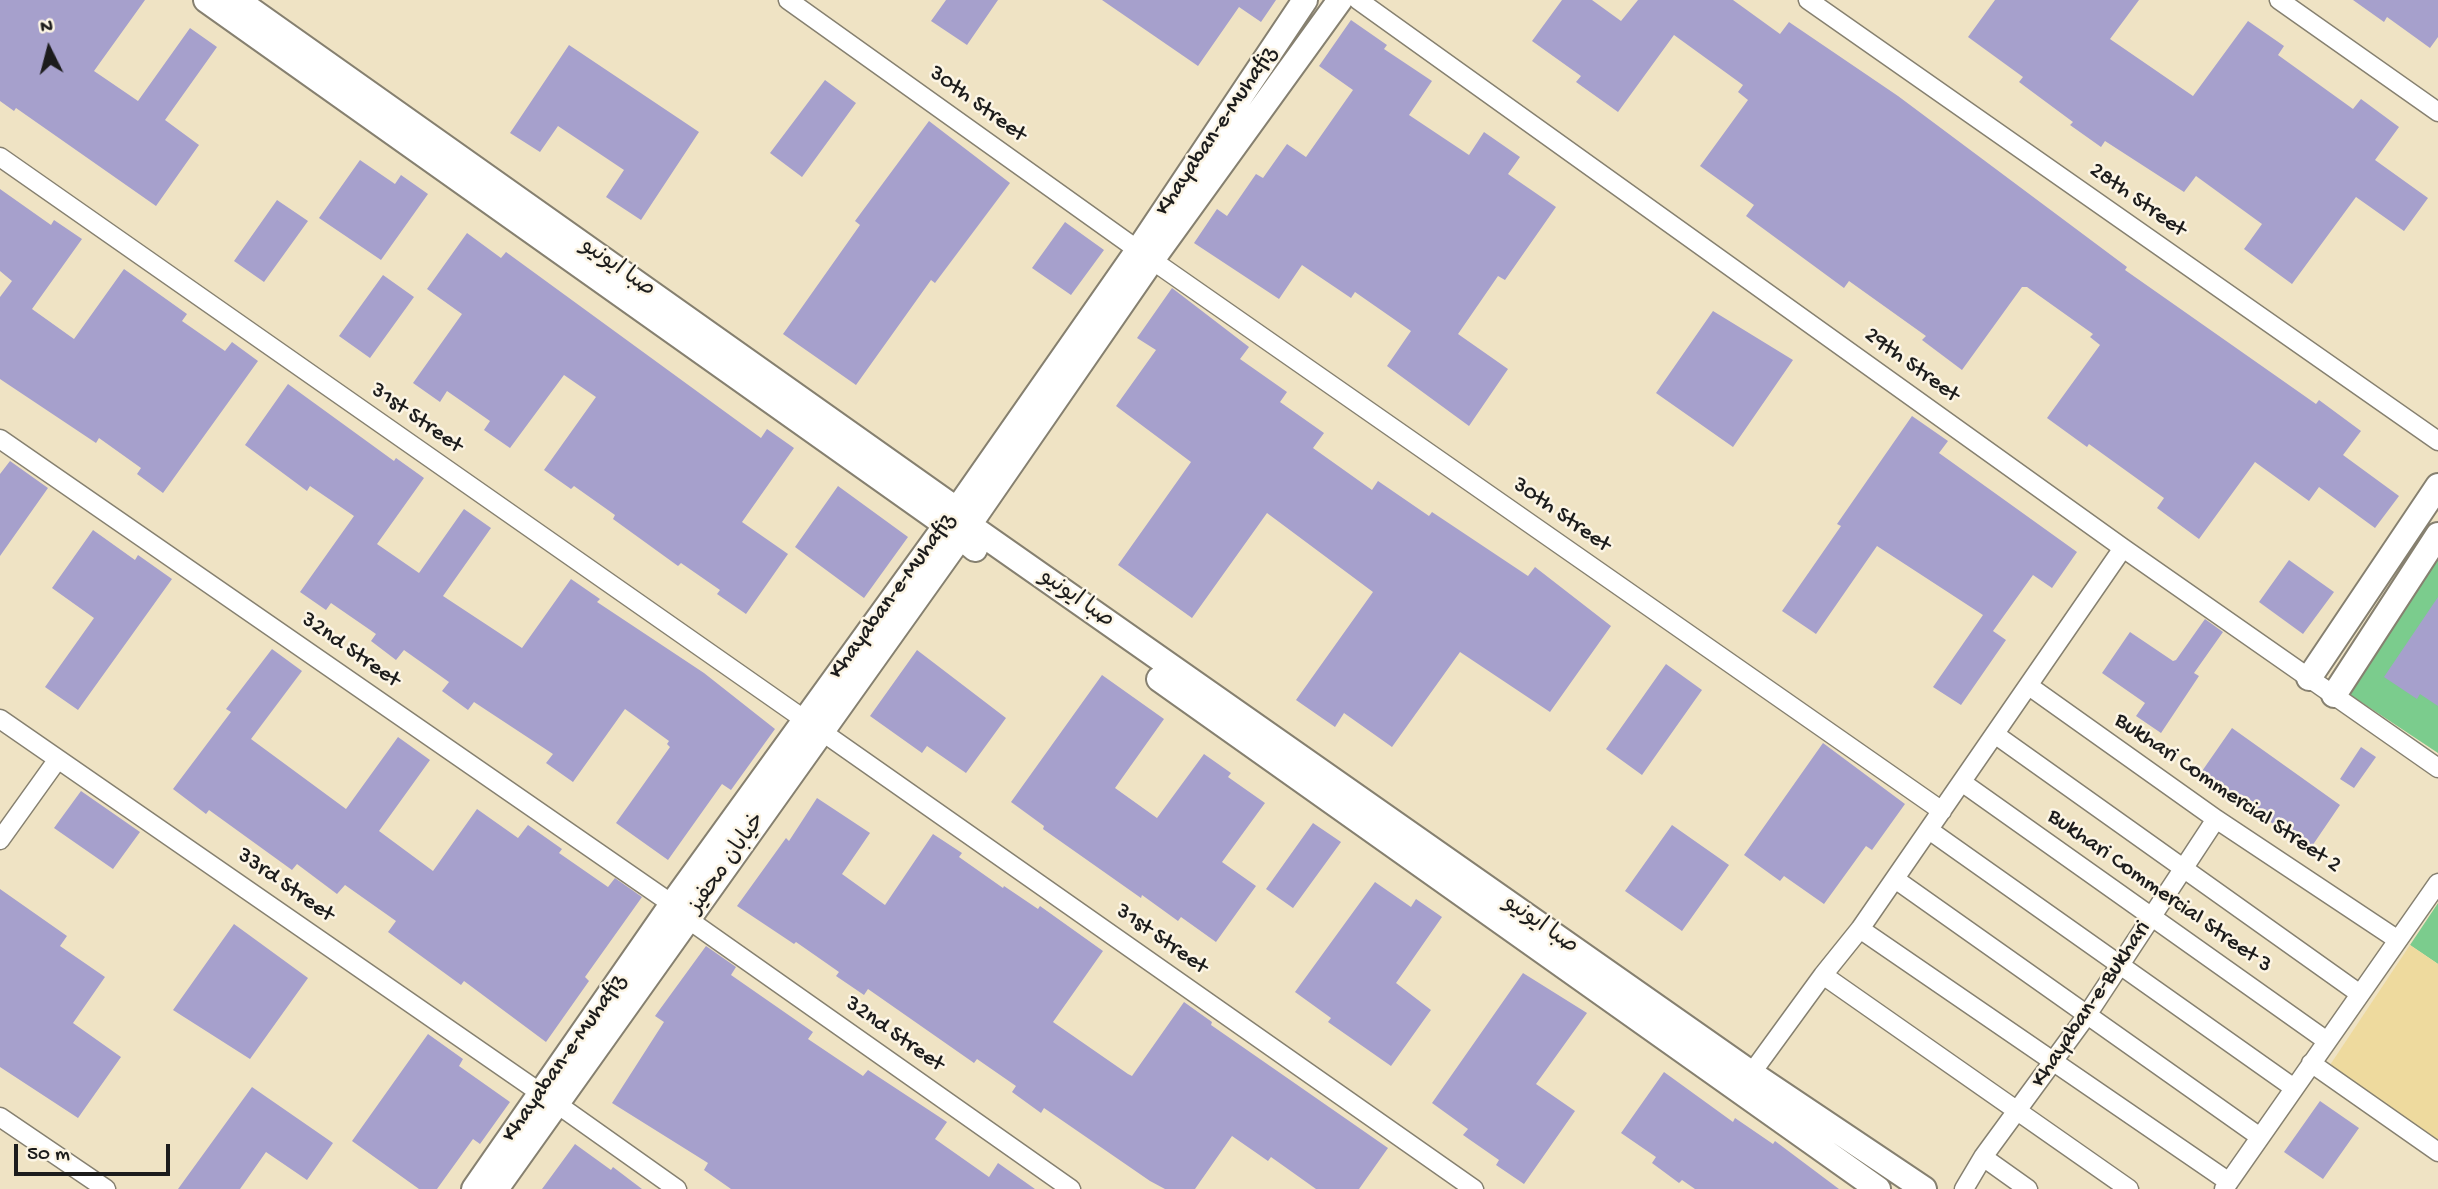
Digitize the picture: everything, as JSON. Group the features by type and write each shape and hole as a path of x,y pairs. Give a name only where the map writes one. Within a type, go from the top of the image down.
{"main road":[{"name":"صبا ایونیو","path":"206,0 957,524 1746,1081 1924,1189"},
{"name":"صبا ایونیو","path":"237,0 957,524"},
{"name":"Khayaban-e-Muhafiz","path":"1145,255 1305,0"},
{"name":"Khayaban-e-Muhafiz","path":"957,524 1145,255 1340,0"},
{"path":"2309,678 2438,486"},
{"name":"خیابان محفیز","path":"496,1189 549,1099 957,524"},
{"path":"2334,695 2438,535"},
{"name":"صبا ایونیو","path":"1746,1081 1878,1189"},
{"name":"Khayaban-e-Muhafiz","path":"474,1189 549,1099"}],"street":[{"name":"30th Street","path":"788,0 1145,255 1942,811"},
{"name":"29th Street","path":"1358,0 2123,548 2438,768"},
{"name":"28th Street","path":"1808,0 2438,441"},
{"path":"2279,0 2438,112"},
{"name":"31st Street","path":"0,157 1474,1189"},
{"name":"32nd Street","path":"0,439 681,912 1071,1189"},
{"path":"1746,1081 1860,929 2123,548"},
{"name":"Bukhari Commercial Street 2","path":"2029,686 2216,819 2398,940"},
{"name":"33rd Street","path":"0,719 677,1189"},
{"path":"1996,735 2360,994"},
{"path":"0,840 58,759"},
{"name":"Bukhari Commercial Street 3","path":"1963,783 2327,1041"},
{"name":"Khayaban-e-Bukhari","path":"1964,1189 1983,1157 2087,1015 2216,819"},
{"path":"1929,830 2121,963 2294,1088"},
{"path":"1895,879 2260,1137"},
{"path":"1860,929 2226,1186 2438,883"},
{"path":"1823,975 2129,1189"},
{"path":"2311,1063 2438,1152"},
{"path":"0,1117 102,1188"},
{"path":"1983,1157 2028,1189"}],"green space":[{"path":"2438,551 2438,753 2346,692"},
{"path":"2438,903 2438,964 2410,945"}],"sand":[{"path":"2410,945 2438,964 2438,1144 2328,1068"}],"building":[{"path":"0,0 145,0 94,71 138,101 190,28 217,47 165,120 199,145 156,206 16,108 14,111 0,101"},
{"path":"946,0 998,0 967,45 931,21"},
{"path":"1102,0 1276,0 1261,22 1239,7 1198,66"},
{"path":"1562,0 1592,0 1621,21 1638,0 1733,0 1780,34 1789,22 1898,96 2127,267 2125,270 2316,404 2319,400 2361,431 2343,455 2399,496 2375,528 2319,487 2309,501 2255,462 2199,539 2157,508 2164,498 2089,444 2087,447 2047,418 2100,345 2090,337 2093,334 2027,287 2022,287 1962,370 1922,340 1926,336 1849,281 1844,288 1746,216 1754,205 1700,166 1748,100 1738,92 1743,85 1674,35 1618,112 1576,82 1581,76 1532,41"},
{"path":"1995,0 2139,0 2110,39 2193,96 2248,21 2284,46 2278,55 2353,109 2361,99 2399,127 2375,160 2428,198 2404,231 2356,197 2292,284 2244,249 2262,224 2196,176 2184,192 2105,141 2101,147 2070,125 2073,122 2019,82 2023,77 1968,37"},
{"path":"2353,0 2438,0 2438,37 2430,48 2387,17 2384,22"},
{"path":"1351,20 1387,45 1384,49 1432,81 1409,115 1469,155 1484,132 1520,157 1508,174 1556,207 1505,280 1498,276 1458,334 1508,369 1469,426 1387,366 1411,331 1355,292 1351,298 1302,265 1279,299 1194,243 1217,209 1227,216 1256,174 1263,178 1287,144 1306,157 1353,90 1319,66"},
{"path":"569,45 699,132 641,220 606,197 624,170 558,126 540,152 510,133"},
{"path":"825,80 856,103 802,177 770,153"},
{"path":"929,121 1010,183 935,283 931,280 856,385 783,334 860,225 855,221"},
{"path":"360,160 395,184 401,175 428,194 381,260 319,218"},
{"path":"0,189 51,225 54,220 82,239 32,309 74,339 124,269 187,314 182,321 225,351 232,342 258,361 163,493 137,474 141,468 99,438 96,443 0,379 0,297 12,281 0,271"},
{"path":"277,200 308,221 264,282 234,261"},
{"path":"1065,222 1104,250 1071,295 1032,268"},
{"path":"467,233 501,258 506,252 761,438 767,429 794,448 742,522 788,554 746,614 717,594 720,590 681,563 678,566 613,519 615,515 574,486 571,489 544,470 596,397 564,375 510,448 484,430 490,421 447,391 440,402 413,383 462,314 427,289"},
{"path":"383,275 414,297 370,358 339,336"},
{"path":"1172,288 1249,347 1240,359 1287,392 1280,402 1324,433 1313,448 1372,490 1378,481 1429,516 1432,512 1528,576 1535,567 1611,626 1550,712 1460,652 1392,747 1344,713 1335,727 1296,700 1373,592 1267,513 1192,618 1118,565 1191,462 1116,406 1156,350 1137,338"},
{"path":"1713,311 1793,360 1733,447 1656,393"},
{"path":"288,384 394,461 396,458 424,478 377,544 419,573 464,509 491,528 443,596 522,648 571,579 600,599 597,602 704,673 775,729 731,790 722,784 668,860 616,823 670,747 667,744 669,741 625,709 573,782 546,763 553,754 474,702 468,710 442,691 449,682 404,650 396,660 371,641 376,634 331,603 326,610 300,592 354,516 310,486 307,491 245,445"},
{"path":"1912,416 1948,441 1939,453 2077,552 2052,588 2033,575 1993,631 2006,640 1961,705 1933,687 1983,615 1877,546 1816,634 1782,611 1841,526 1837,524"},
{"path":"10,461 48,488 0,556 0,474"},
{"path":"838,486 908,537 864,598 795,547"},
{"path":"93,530 135,560 138,555 172,579 78,710 45,687 94,618 52,588"},
{"path":"2289,560 2334,592 2303,634 2259,602"},
{"path":"2438,597 2438,706 2420,694 2417,699 2384,677"},
{"path":"2205,619 2223,632 2194,673 2199,676 2161,733 2136,716 2145,703 2102,673 2130,632 2173,661"},
{"path":"272,649 302,671 251,739 346,809 398,737 430,760 379,831 433,871 477,809 518,838 528,825 562,849 559,853 608,887 615,878 642,897 585,977 589,981 546,1042 464,981 461,985 388,932 396,921 345,885 337,894 297,864 292,870 209,810 206,814 173,789 231,712 226,709"},
{"path":"917,650 1006,718 966,773 927,746 922,753 870,716"},
{"path":"1666,664 1702,690 1642,775 1606,749"},
{"path":"1102,675 1164,719 1115,788 1157,818 1204,754 1231,773 1228,777 1265,803 1222,862 1256,886 1216,942 1181,917 1178,921 1142,895 1141,898 1043,829 1044,826 1011,802"},
{"path":"2232,728 2340,805 2310,849 2200,774"},
{"path":"1823,743 1905,804 1872,850 1866,846 1824,904 1784,876 1780,881 1744,855"},
{"path":"2361,747 2376,757 2354,788 2340,779"},
{"path":"81,791 140,832 113,869 54,828"},
{"path":"817,798 870,833 842,874 885,905 933,834 962,853 959,857 1003,888 1004,886 1038,909 1040,906 1103,951 1053,1022 1128,1074 1132,1076 1184,1002 1212,1022 1211,1025 1388,1148 1359,1189 1316,1189 1271,1157 1268,1161 1232,1136 1195,1189 1165,1189 1150,1181 1044,1108 1041,1113 1012,1092 1016,1086 977,1059 974,1063 868,989 864,995 836,976 839,972 737,906 786,838 789,841"},
{"path":"1313,823 1341,842 1293,908 1266,889"},
{"path":"1672,825 1729,865 1682,931 1625,891"},
{"path":"1375,882 1411,907 1416,899 1442,917 1396,983 1431,1010 1391,1066 1328,1022 1331,1018 1295,992"},
{"path":"0,889 67,936 60,946 105,977 73,1023 121,1057 78,1118 0,1067"},
{"path":"234,924 308,978 250,1059 173,1010"},
{"path":"706,946 736,967 731,975 813,1032 808,1039 863,1076 868,1070 947,1122 935,1139 989,1177 998,1163 1035,1189 731,1189 704,1170 708,1163 612,1103 664,1022 655,1016"},
{"path":"1523,973 1587,1013 1536,1084 1575,1111 1524,1184 1496,1165 1499,1160 1463,1135 1468,1129 1432,1103"},
{"path":"428,1034 463,1059 459,1066 510,1102 480,1144 473,1139 437,1189 419,1189 352,1141"},
{"path":"1664,1072 1733,1122 1735,1118 1773,1144 1775,1141 1839,1189 1695,1189 1682,1180 1679,1183 1652,1163 1656,1157 1621,1133"},
{"path":"252,1087 333,1143 307,1180 266,1152 240,1189 178,1189"},
{"path":"2320,1101 2359,1128 2323,1179 2284,1152"},
{"path":"575,1144 611,1170 613,1167 642,1189 542,1189"}]}
